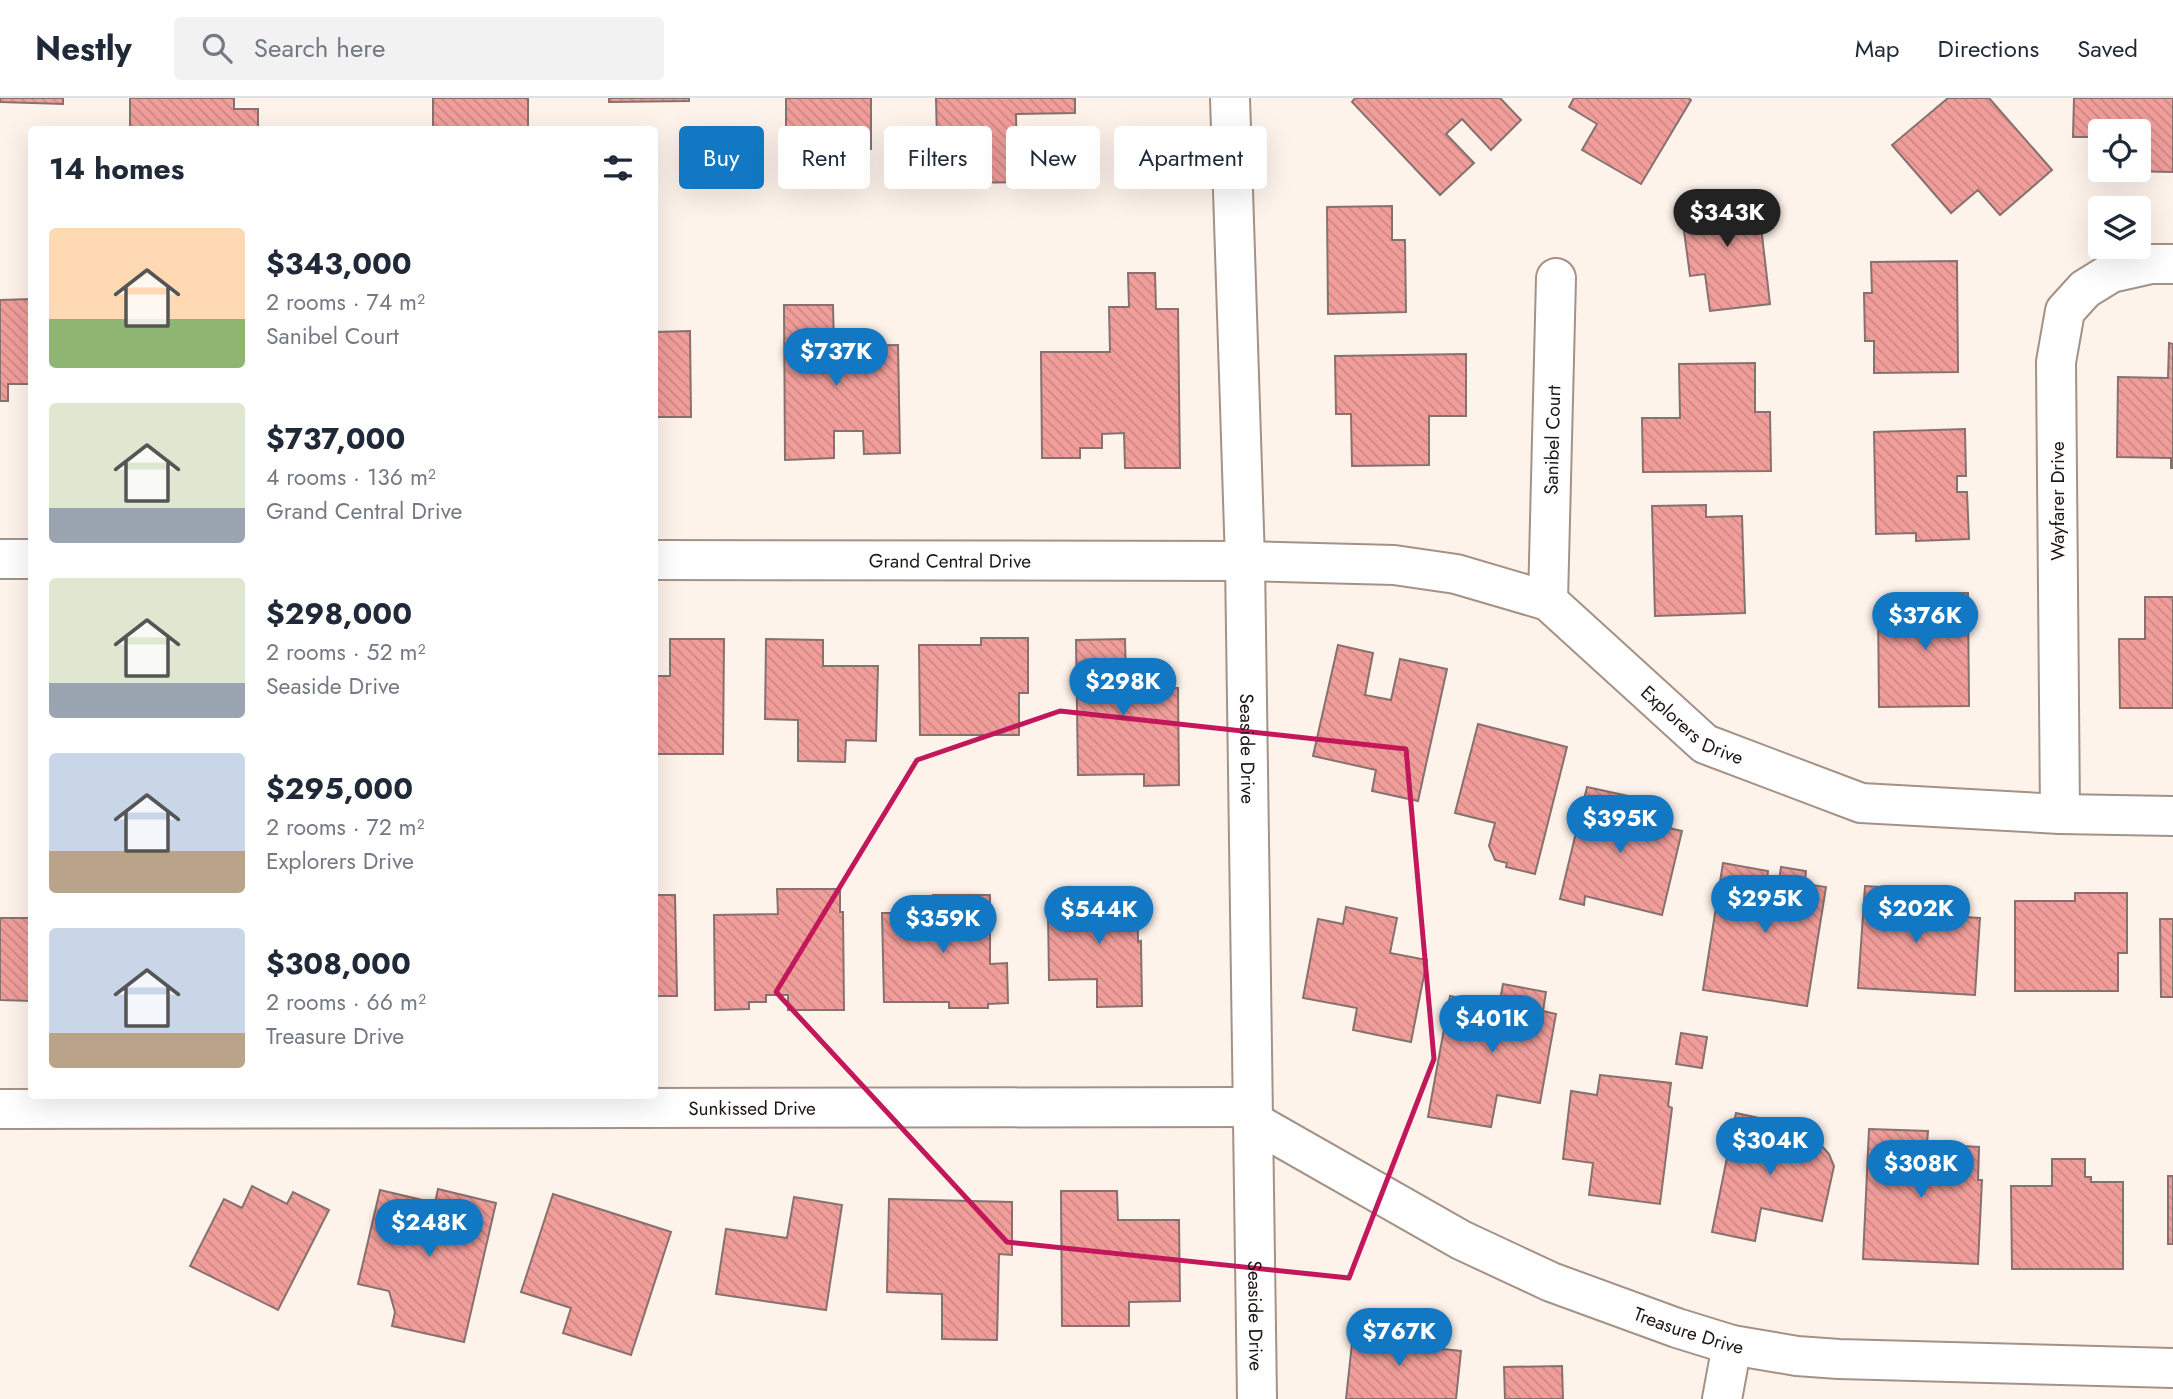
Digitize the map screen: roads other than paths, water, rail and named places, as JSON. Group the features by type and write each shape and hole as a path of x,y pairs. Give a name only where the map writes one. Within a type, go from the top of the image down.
{"street":[{"name":"Seaside Drive","path":"1230,98 1245,561 1257,1399"},
{"name":"Wayfarer Drive","path":"2060,814 2056,362 2065,311 2085,289 2111,273 2151,264 2173,264"},
{"name":"Sanibel Court","path":"1548,601 1556,278"},
{"path":"0,559 28,559"},
{"name":"Grand Central Drive","path":"658,560 1245,561"},
{"name":"Explorers Drive","path":"1245,561 1394,565 1456,574 1548,601 1704,744 1861,803 2060,814 2173,816"},
{"name":"Sunkissed Drive","path":"0,1109 1252,1114"},
{"name":"Treasure Drive","path":"1252,1114 1461,1240 1516,1266 1631,1312 1732,1345 1797,1356 1839,1359 2173,1368"},
{"path":"1722,1399 1732,1345"}]}
